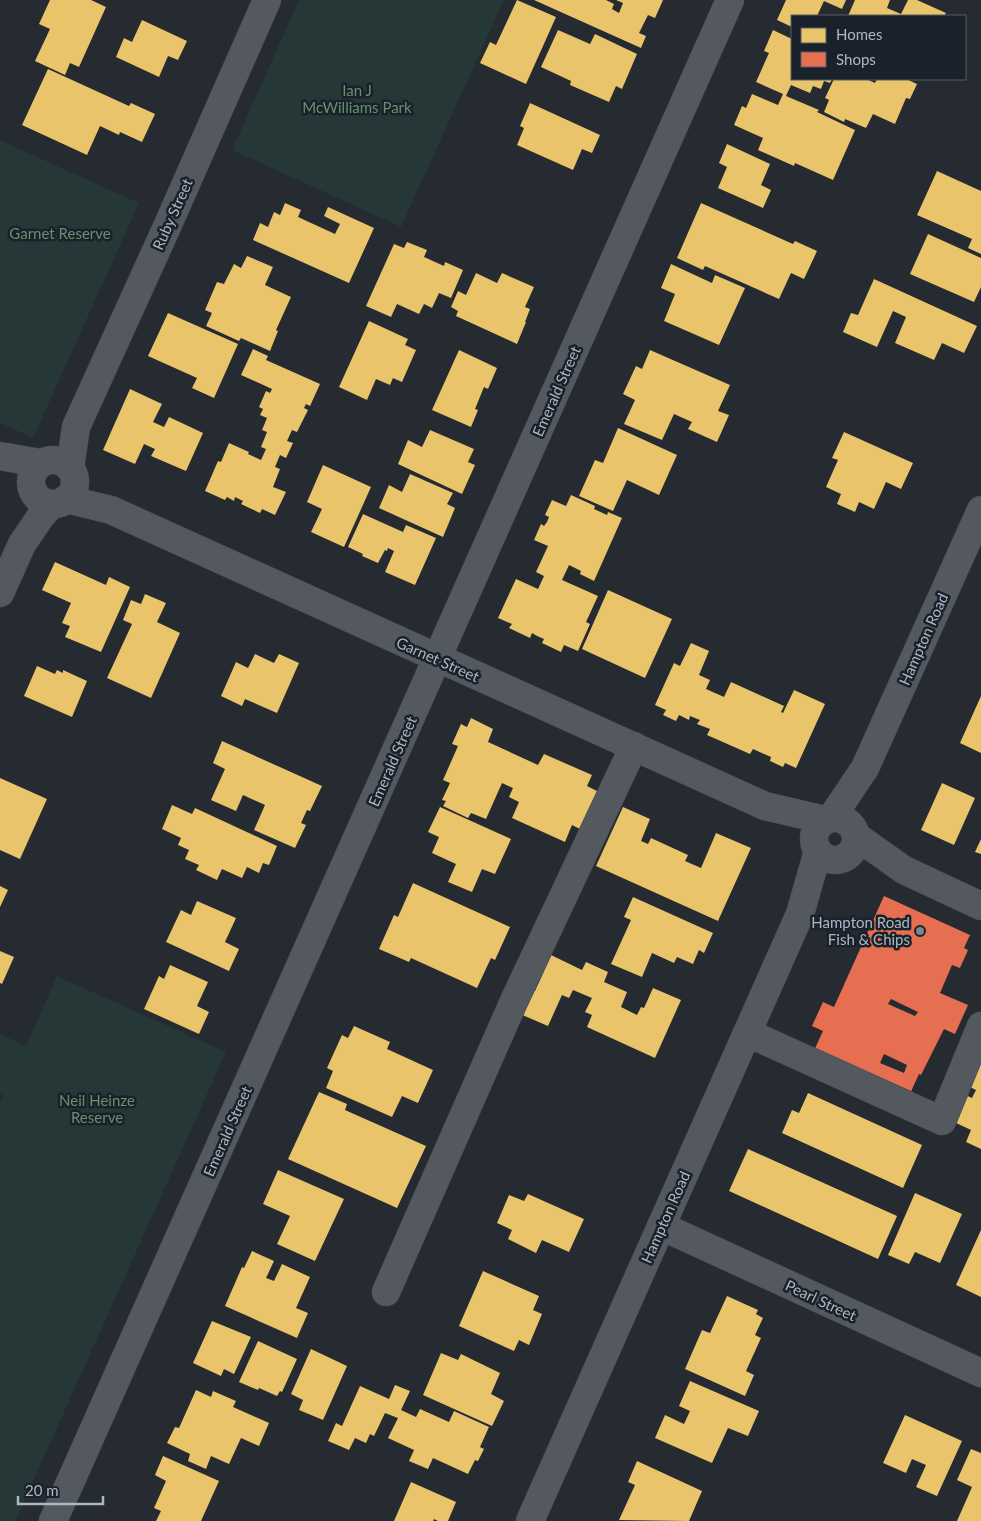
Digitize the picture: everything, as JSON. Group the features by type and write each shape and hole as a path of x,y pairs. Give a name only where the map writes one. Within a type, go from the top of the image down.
{"street":[{"name":"Ruby Street","path":"0,593 22,544 41,516 62,444 76,428 267,0"},
{"name":"Emerald Street","path":"53,1521 730,0"},
{"name":"Garnet Street","path":"0,456 111,510 437,659 634,746 981,906"},
{"name":"Garnet Street","path":"0,463 52,481"},
{"name":"Hampton Road","path":"530,1521 981,510"},
{"path":"386,1292 514,1001 634,746"},
{"path":"748,1034 942,1121 981,1026"},
{"name":"Pearl Street","path":"661,1226 981,1373"}],"green space":[{"name":"Ian J McWilliams Park","path":"299,0 504,0 401,227 232,150"},
{"name":"Garnet Reserve","path":"0,140 139,203 33,438 0,423"},
{"name":"Neil Heinze Reserve","path":"57,976 226,1052 15,1521 0,1521 0,1103 4,1095 0,1093 0,1034 26,1046"}],"building: Homes":[{"path":"50,0 91,0 106,7 79,67 70,63 65,75 35,61 50,29 39,24"},
{"path":"517,0 556,17 526,84 480,63 490,42 496,45"},
{"path":"534,0 606,0 614,4 612,9 619,13 623,3 616,0 663,0 655,18 648,15 639,33 646,36 641,48"},
{"path":"786,0 846,0 842,9 824,1 817,15 791,15 791,27 777,20"},
{"path":"855,0 890,0 887,8 901,14 908,0 917,0 946,13 945,15 848,15"},
{"path":"142,20 187,41 178,60 168,56 159,77 116,57 124,38 132,42"},
{"path":"558,30 590,44 595,34 637,54 622,89 616,86 609,102 570,85 571,81 541,67"},
{"path":"773,30 791,39 791,80 832,80 830,83 824,81 821,89 813,86 810,93 791,85 786,96 819,110 817,112 855,130 833,180 795,163 794,166 758,150 763,138 734,125 742,106 746,108 752,94 778,105 783,94 756,82 769,53 764,51"},
{"path":"48,69 129,106 131,103 155,114 142,142 120,132 119,135 100,126 87,155 22,125"},
{"path":"834,80 868,80 875,83 876,80 908,80 917,84 910,99 906,98 895,124 873,114 866,128 845,119 844,122 824,112 829,100 825,98"},
{"path":"530,103 600,135 592,153 582,149 573,170 517,145 524,128 520,126"},
{"path":"727,144 770,164 761,185 771,190 763,208 718,188 727,167 719,163"},
{"path":"937,171 981,191 981,254 968,248 972,239 917,215"},
{"path":"285,203 301,210 298,217 335,234 340,224 324,216 328,207 374,228 349,283 253,240 260,223 268,227 274,212 280,215"},
{"path":"701,203 793,244 795,241 817,251 804,279 791,273 779,299 705,266 703,270 677,258"},
{"path":"928,234 981,258 981,287 974,302 910,274"},
{"path":"407,242 427,250 424,257 444,266 445,262 463,270 451,298 439,293 432,308 424,304 419,314 397,304 391,317 366,306 394,244 404,248"},
{"path":"247,256 273,267 265,285 291,297 276,330 278,331 270,351 241,338 239,341 206,326 212,313 205,310 217,282 224,284 234,264 241,268"},
{"path":"671,264 712,283 715,275 745,288 719,345 664,321 675,294 661,288"},
{"path":"476,273 497,283 502,273 534,287 525,307 530,309 517,344 456,316 458,311 451,307 458,291 466,295"},
{"path":"874,279 977,326 964,353 942,343 934,360 895,343 906,317 893,311 877,347 843,332 851,313 858,315"},
{"path":"168,313 238,344 214,398 192,388 197,378 148,356"},
{"path":"369,321 408,339 405,345 416,350 402,382 393,378 390,385 376,379 367,400 339,387"},
{"path":"253,349 268,356 266,360 320,384 310,406 306,404 304,408 308,410 297,432 292,430 287,441 293,443 286,458 280,455 275,467 280,469 273,487 286,492 275,515 262,509 260,513 241,504 243,501 235,497 234,501 227,497 225,500 205,491 218,461 221,462 229,443 261,460 266,449 261,447 267,432 262,430 267,418 260,415 263,409 259,407 266,391 270,393 272,389 241,375"},
{"path":"459,350 497,368 488,389 484,387 475,409 478,410 471,427 432,410"},
{"path":"650,350 730,385 718,411 729,415 717,442 688,429 692,422 674,414 662,440 624,424 635,400 623,394 636,366 642,369"},
{"path":"130,389 162,404 153,422 164,427 169,417 203,433 186,471 151,456 155,449 144,444 135,464 103,450"},
{"path":"618,428 677,455 659,495 627,480 613,511 579,496 595,460 603,463"},
{"path":"430,430 474,449 468,462 475,465 462,494 398,464 408,440 422,447"},
{"path":"844,432 913,463 901,489 886,482 874,509 859,502 855,512 837,504 841,494 826,487 838,460 832,458"},
{"path":"323,465 371,487 344,547 311,532 322,509 307,502"},
{"path":"410,474 453,493 447,504 455,508 443,537 379,508 389,485 402,492"},
{"path":"571,495 595,506 594,509 607,515 608,512 622,518 594,581 580,574 581,571 569,565 562,580 598,596 586,622 590,624 578,651 564,645 561,652 542,643 544,639 532,633 530,638 509,628 512,624 498,618 516,579 538,589 544,576 536,572 548,546 534,540 541,524 544,526 547,522 549,517 545,515 552,500 566,506"},
{"path":"363,514 403,532 406,525 436,538 415,585 385,572 394,551 388,548 387,551 385,550 378,563 348,547"},
{"path":"55,562 106,585 109,577 130,587 101,652 65,637 70,626 62,623 71,603 42,590"},
{"path":"608,590 672,619 645,678 582,649"},
{"path":"145,594 166,603 157,622 180,633 151,698 107,678 132,624 123,620 131,600 141,604"},
{"path":"691,643 709,651 699,675 710,680 706,689 724,697 731,682 784,706 781,712 783,713 794,690 825,704 796,768 785,763 783,767 770,761 771,757 753,749 750,754 707,735 710,729 697,724 700,720 690,716 689,720 679,715 676,721 663,715 666,710 655,705 674,663 680,666"},
{"path":"255,654 274,663 279,654 299,663 277,713 245,699 242,706 221,696 236,662 248,668"},
{"path":"37,666 55,674 57,670 63,673 63,670 87,681 72,717 24,696"},
{"path":"981,696 981,753 960,743"},
{"path":"471,718 493,729 488,742 538,765 544,754 592,775 587,786 601,793 584,831 572,825 565,842 512,818 519,802 509,797 513,788 502,783 486,819 471,813 468,818 443,806 446,801 442,800 450,783 443,780 458,746 452,744 461,724 467,727"},
{"path":"222,741 322,786 310,811 307,810 301,823 306,825 295,848 254,830 265,805 243,795 236,811 211,800 225,769 213,763"},
{"path":"0,778 47,799 20,859 0,850"},
{"path":"942,783 975,798 954,845 921,830"},
{"path":"172,805 192,814 195,808 277,846 269,865 263,863 259,873 247,867 242,878 222,869 217,880 196,870 199,865 185,859 189,850 178,845 181,838 162,829"},
{"path":"440,807 511,839 495,874 482,869 472,892 448,882 456,864 432,853 439,837 428,832"},
{"path":"623,807 650,819 641,841 648,844 651,838 688,855 685,861 701,868 716,833 751,848 718,921 596,866"},
{"path":"981,839 981,854 975,852"},
{"path":"413,883 510,927 495,960 491,958 477,988 411,958 409,962 379,949 394,915 398,917"},
{"path":"0,886 8,890 0,907"},
{"path":"633,897 713,933 704,953 699,950 693,964 677,957 674,963 652,953 642,977 611,964 631,920 624,917"},
{"path":"197,901 236,918 225,942 239,949 229,971 166,942 181,910 191,915"},
{"path":"0,951 14,957 2,984 0,983"},
{"path":"551,955 582,970 586,962 608,972 604,982 627,992 621,1007 637,1015 641,1007 644,1008 653,988 681,1000 655,1058 587,1027 592,1015 585,1012 592,998 573,990 569,998 562,995 548,1026 520,1014 531,989 535,991"},
{"path":"170,965 208,982 197,1006 209,1012 199,1034 144,1009 159,976 164,979"},
{"path":"354,1026 390,1042 387,1049 433,1070 418,1103 402,1096 392,1117 326,1088 333,1071 327,1068 342,1035 348,1038"},
{"path":"981,1062 981,1149 966,1142 971,1130 954,1122 963,1094 972,1098 976,1090 970,1087"},
{"path":"319,1092 347,1104 345,1110 426,1146 397,1208 288,1159"},
{"path":"808,1093 922,1145 903,1188 782,1133 792,1110 799,1113"},
{"path":"748,1149 897,1216 878,1259 729,1191"},
{"path":"278,1170 344,1199 315,1261 277,1244 290,1216 263,1204"},
{"path":"915,1193 962,1214 940,1263 915,1252 909,1264 888,1255"},
{"path":"528,1194 584,1219 569,1252 542,1240 536,1253 508,1239 512,1230 497,1223 509,1195 524,1201"},
{"path":"981,1230 981,1297 956,1285"},
{"path":"252,1251 274,1261 266,1278 274,1281 282,1264 310,1277 296,1308 308,1313 297,1338 225,1306 242,1267 244,1268"},
{"path":"483,1271 539,1296 533,1310 542,1314 529,1345 519,1340 514,1351 459,1326"},
{"path":"727,1296 758,1310 756,1314 763,1318 755,1335 761,1338 746,1371 754,1375 745,1396 685,1369 702,1330 710,1333"},
{"path":"212,1321 251,1337 234,1374 224,1369 221,1376 193,1363"},
{"path":"258,1341 297,1359 282,1392 280,1391 277,1396 239,1382"},
{"path":"311,1349 347,1366 323,1420 299,1410 303,1400 291,1394"},
{"path":"441,1353 458,1360 461,1354 500,1373 491,1394 504,1401 492,1426 423,1395"},
{"path":"690,1381 759,1411 748,1436 728,1428 712,1463 655,1438 665,1415 684,1424 690,1411 679,1406"},
{"path":"395,1385 410,1391 401,1410 416,1417 420,1409 449,1422 454,1411 489,1427 480,1447 484,1449 478,1461 475,1460 468,1474 433,1458 428,1469 409,1461 414,1450 388,1438 398,1418 385,1413 374,1436 370,1434 366,1443 355,1438 349,1450 328,1441 336,1423 342,1426 360,1386 389,1399"},
{"path":"196,1390 211,1397 213,1391 236,1401 233,1407 269,1423 259,1446 241,1438 229,1464 211,1456 206,1469 188,1461 190,1454 167,1443 175,1427 179,1428"},
{"path":"905,1415 962,1441 937,1496 916,1487 926,1465 912,1459 906,1473 883,1463"},
{"path":"971,1449 981,1453 981,1521 957,1521 972,1487 957,1480"},
{"path":"163,1456 219,1481 201,1521 156,1521 161,1511 154,1508 166,1481 155,1475"},
{"path":"637,1461 702,1491 689,1521 619,1520 635,1485 628,1482"},
{"path":"411,1482 456,1502 448,1521 434,1519 433,1521 394,1521"}],"building: Shops":[{"path":"884,896 970,935 964,948 968,950 960,968 952,965 940,993 968,1005 955,1034 944,1029 908,1098 812,1055 823,1031 812,1026 823,1002 834,1007","holes":["891,999 918,1012 915,1016 888,1004","884,1054 907,1065 904,1073 880,1063"]}],"place":[{"name":"Hampton Road Fish & Chips","path":"920,931"}]}
